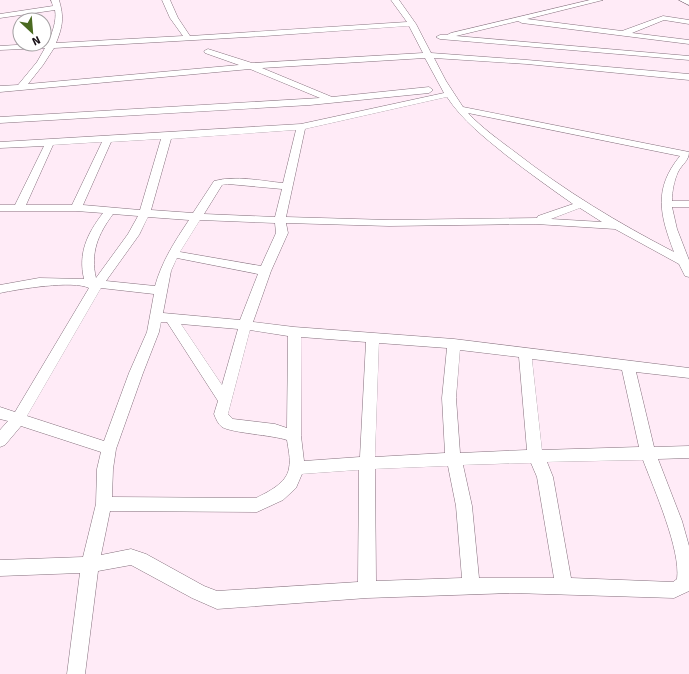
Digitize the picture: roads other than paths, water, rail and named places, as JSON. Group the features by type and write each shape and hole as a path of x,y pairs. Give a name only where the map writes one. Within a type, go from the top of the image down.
{"street":[{"path":"166,0 174,18 192,38 251,66 330,100"},
{"path":"395,0 412,24 431,39 689,58"},
{"path":"431,39 599,0"},
{"path":"683,0 689,3"},
{"path":"0,16 57,4 59,14 52,45 192,38"},
{"path":"622,34 662,18 674,18 689,22"},
{"path":"511,20 689,42"},
{"path":"206,44 412,24"},
{"path":"431,39 429,55 448,91 459,108 486,134 520,162 616,226 684,255"},
{"path":"206,44 216,70"},
{"path":"0,48 12,47"},
{"path":"20,88 36,70 48,52"},
{"path":"0,89 251,66 429,55 689,77"},
{"path":"0,120 153,112 448,91"},
{"path":"0,145 300,127 448,91"},
{"path":"459,108 688,155 673,172 666,196 666,204 669,224 684,255 689,273"},
{"path":"294,436 275,430 229,424 224,420 221,414 245,325 265,271 282,234 280,220 300,127"},
{"path":"0,441 18,419 94,285 133,235 144,212 167,136"},
{"path":"76,208 108,139"},
{"path":"19,208 50,142"},
{"path":"76,674 90,565 104,504 109,449 136,373 153,332 165,271 173,254 218,183 222,181 288,187"},
{"path":"536,221 582,204"},
{"path":"666,204 689,204"},
{"path":"0,208 76,208 197,217 280,220 389,223 536,221 616,226"},
{"path":"94,285 87,261 90,244 94,232 111,210"},
{"path":"173,254 265,271"},
{"path":"0,289 37,281 61,281 160,291"},
{"path":"156,317 245,325 294,332 454,344 689,373"},
{"path":"171,318 224,399"},
{"path":"104,504 257,505 277,495 290,484 297,468 294,436 294,332"},
{"path":"367,590 367,463 373,338"},
{"path":"454,344 449,398 453,459 457,468 464,506 471,587"},
{"path":"524,352 535,457 541,466 545,477 564,586"},
{"path":"0,568 90,565 130,557 140,560 198,592 217,600 367,590 513,585 674,590 685,584 687,570 674,521 648,453 628,365"},
{"path":"0,413 109,449"},
{"path":"297,468 453,459 689,452"}]}
